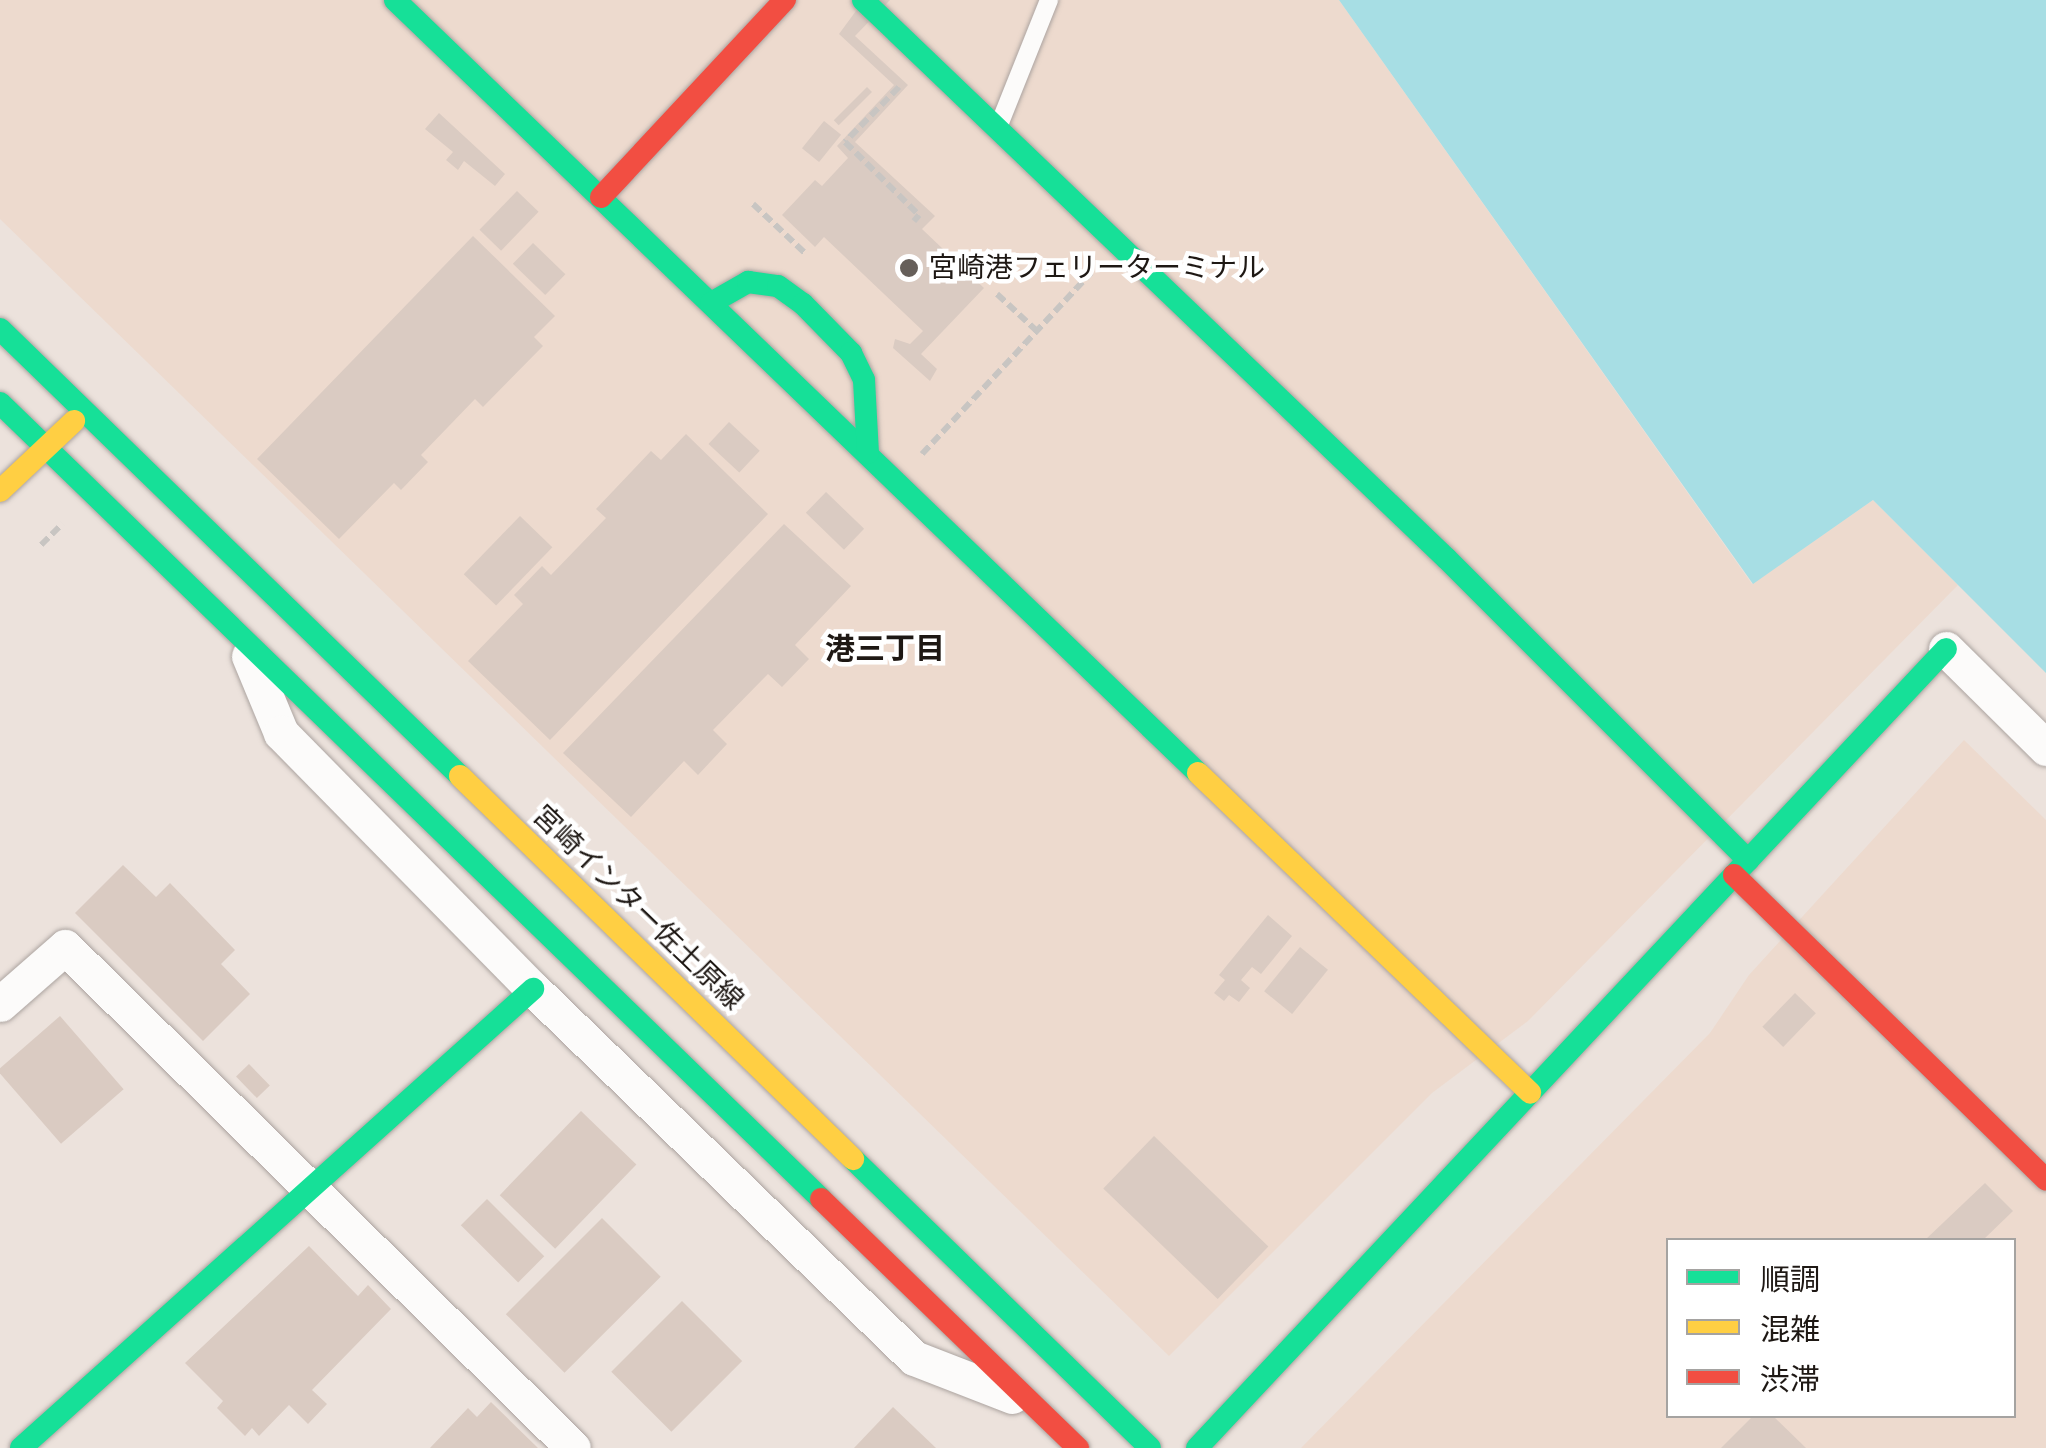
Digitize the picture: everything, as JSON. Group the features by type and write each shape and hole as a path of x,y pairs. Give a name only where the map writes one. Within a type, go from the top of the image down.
{"street":[{"path":"396,0 1530,1094"},
{"path":"601,197 785,0"},
{"path":"863,0 1447,558 2046,1179"},
{"path":"711,303 748,282 778,286 804,304 851,353 864,380 868,453"},
{"name":"宮崎インター佐土原線","path":"0,329 1150,1448"},
{"path":"0,404 1078,1448"},
{"path":"0,492 84,411"},
{"path":"243,640 281,733 534,990 914,1358 1032,1404"},
{"path":"1197,1448 1946,648 2046,748"},
{"path":"0,1004 65,947 574,1448"},
{"path":"22,1448 534,990"}],"lane":[{"path":"998,128 1049,0"}],"path":[{"path":"888,73 901,85 846,142 919,215 914,221"},
{"path":"753,204 808,256"},
{"path":"910,451 916,460 1094,270 1109,284"},
{"path":"997,294 1037,331"}],"shaded area":[{"path":"0,0 1339,0 1752,584 1873,500 1958,585 1528,1021 1432,1093 1169,1356 0,219"},
{"path":"1964,740 2046,820 2046,1448 1301,1448 1710,1033 1749,975"}],"water":[{"path":"1339,0 2046,0 2046,673 1873,500 1753,584"}],"building":[{"name":"宮崎港フェリーターミナル","path":"864,0 890,0 855,36 908,85 855,142 935,216 922,229 984,288 921,354 937,369 930,381 893,348 895,339 910,344 923,331 824,237 815,247 782,215 815,180 822,186 848,158 837,146 894,85 839,34"},
{"path":"867,87 872,92 839,125 834,120"},
{"path":"439,113 505,174 495,186 464,161 458,170 446,160 453,152 425,129"},
{"path":"824,121 841,135 819,162 802,148"},
{"path":"517,191 539,212 501,251 479,230"},
{"path":"473,236 555,316 534,337 543,346 483,407 475,399 421,455 428,462 401,490 394,483 339,539 257,459"},
{"path":"533,243 565,274 545,295 513,264"},
{"path":"729,422 760,451 739,473 709,444"},
{"path":"686,434 768,514 550,740 468,661 523,604 514,595 542,566 551,575 606,518 596,509 651,451 661,460"},
{"path":"826,492 864,529 844,550 806,513"},
{"path":"520,516 552,547 496,606 464,574"},
{"path":"784,524 851,586 795,645 809,659 782,687 768,674 713,730 727,744 698,775 684,761 631,817 563,753"},
{"path":"123,865 156,897 170,883 235,950 221,964 250,994 203,1041 75,913"},
{"path":"1268,915 1292,936 1261,974 1252,967 1241,980 1250,988 1239,1002 1229,995 1224,1001 1214,993 1225,980 1219,975"},
{"path":"1300,947 1328,970 1292,1014 1264,991"},
{"path":"1795,993 1816,1013 1783,1047 1762,1027"},
{"path":"60,1016 124,1089 61,1144 0,1073 0,1068"},
{"path":"249,1064 270,1086 257,1098 236,1077"},
{"path":"581,1111 636,1164 555,1249 500,1195"},
{"path":"1154,1136 1268,1246 1218,1299 1103,1189"},
{"path":"1985,1183 2013,1211 1985,1238 1927,1238"},
{"path":"487,1199 544,1256 518,1282 461,1225"},
{"path":"602,1218 661,1277 565,1373 506,1314"},
{"path":"309,1246 358,1296 368,1285 391,1309 312,1390 327,1404 308,1424 289,1405 259,1436 252,1428 245,1436 217,1408 223,1401 185,1363"},
{"path":"682,1301 742,1361 671,1432 611,1372"},
{"path":"491,1402 538,1448 430,1448 468,1408 477,1417"},
{"path":"893,1407 936,1448 854,1448"},
{"path":"1751,1418 1775,1418 1806,1448 1721,1448"}],"traffic: fast":[{"path":"395,0 1198,773"},
{"path":"863,0 1447,559 1748,860"},
{"path":"711,303 748,282 778,286 803,304 851,353 864,380 868,453"},
{"path":"0,329 460,776"},
{"path":"0,403 821,1199"},
{"path":"1197,1448 1946,649"},
{"path":"21,1448 533,989"},
{"path":"853,1159 1150,1448"}],"traffic: slow":[{"path":"0,491 74,421"},
{"path":"1198,773 1530,1093"},
{"path":"460,776 853,1159"}],"traffic: jam":[{"path":"601,197 785,0"},
{"path":"1734,875 2046,1179"},
{"path":"821,1199 1078,1448"}],"place":[{"name":"宮崎港フェリーターミナル","path":"909,268"}],"district":[{"name":"港三丁目","path":"885,650"}]}
